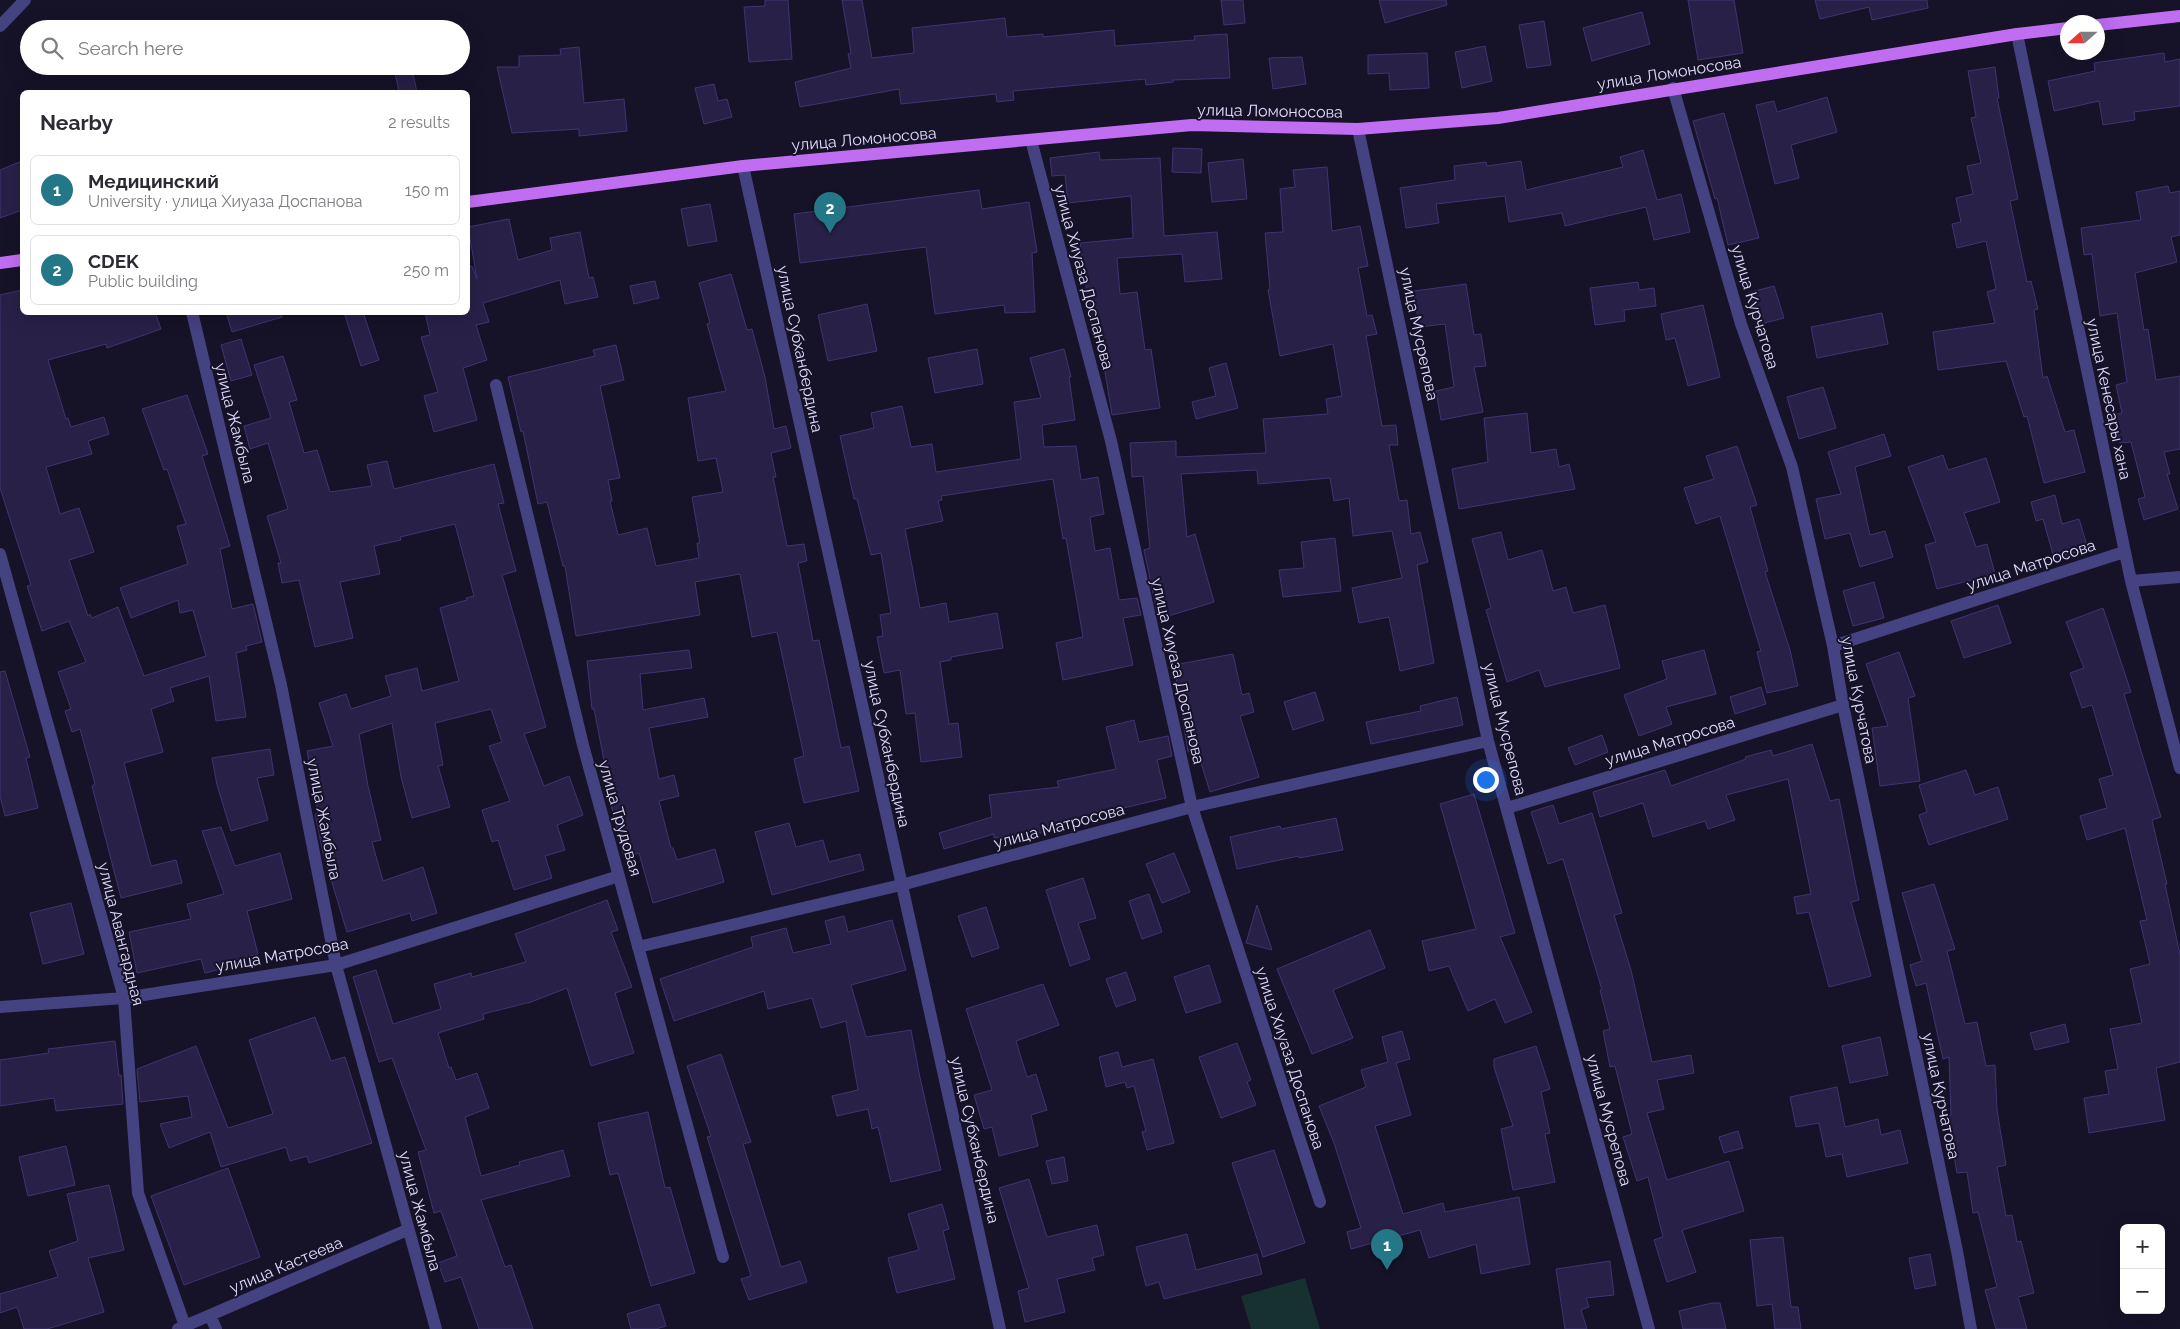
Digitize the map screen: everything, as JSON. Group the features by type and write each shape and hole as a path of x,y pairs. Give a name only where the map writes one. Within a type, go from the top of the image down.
{"main road":[{"path":"2105,24 2180,16"},
{"name":"улица Ломоносова","path":"470,202 743,166 1192,125 1358,130 1498,118 1673,88 2060,29"},
{"path":"0,263 20,260"}],"street":[{"path":"0,26 25,0"},
{"name":"улица Кенесары хана","path":"2017,34 2124,552 2180,768"},
{"name":"улица Курчатова","path":"1673,88 1742,324 1792,467 1833,646 1843,705 1957,1251 1970,1329"},
{"name":"улица Мусрепова","path":"1358,130 1488,741 1649,1329"},
{"name":"улица Хиуаза Доспанова","path":"1030,140 1110,441 1192,807 1320,1202"},
{"name":"улица Субханбердина","path":"743,166 1000,1329"},
{"name":"улица Жамбыла","path":"193,315 281,686 336,965 436,1329"},
{"name":"улица Трудовая","path":"496,385 583,745 723,1257"},
{"name":"улица Матросова","path":"1833,646 2124,552"},
{"name":"улица Авангардная","path":"0,554 124,998 138,1193 182,1327"},
{"path":"2131,581 2180,578"},
{"name":"улица Матросова","path":"1507,808 1843,705"},
{"name":"улица Матросова","path":"638,947 901,885 1192,807 1488,741"},
{"name":"улица Матросова","path":"0,1007 124,998 336,965 619,876"},
{"name":"улица Кастеева","path":"182,1327 408,1230"},
{"path":"210,1315 216,1329"}],"green space":[{"path":"1305,1278 1320,1329 1251,1329 1241,1296"}],"building":[{"path":"765,0 788,0 792,59 749,62 744,7 765,6"},
{"path":"842,0 862,0 872,58 914,53 912,28 1005,18 1007,37 1043,34 1043,37 1114,30 1115,46 1195,40 1194,36 1227,34 1230,78 1173,80 1173,82 1146,85 1145,79 1013,91 1014,100 997,102 996,94 901,104 899,89 800,107 795,82 851,68 848,54 851,53"},
{"path":"1221,0 1243,0 1245,23 1224,25"},
{"path":"1379,0 1446,0 1447,5 1385,23"},
{"path":"1688,0 1734,0 1743,53 1698,60"},
{"path":"1815,0 1927,0 1928,8 1872,20 1869,7 1820,19"},
{"path":"1642,12 1650,44 1592,61 1583,28"},
{"path":"1544,21 1551,65 1527,68 1519,25"},
{"path":"1485,46 1492,81 1462,88 1455,52"},
{"path":"579,47 584,103 624,99 627,131 579,136 579,129 512,133 497,67 519,67 519,56 561,55 560,49"},
{"path":"1427,53 1429,88 1390,90 1389,73 1368,74 1368,55"},
{"path":"2164,53 2165,62 2180,59 2180,106 2134,112 2135,120 2103,125 2099,101 2054,111 2048,81 2095,71 2094,63"},
{"path":"1302,57 1306,84 1273,89 1269,58"},
{"path":"1995,67 1999,98 1997,98 2018,199 2010,201 2027,282 2031,281 2038,309 2034,310 2043,378 2047,376 2065,432 2074,430 2085,472 2044,483 2027,416 2024,417 2006,361 1938,370 1933,332 1995,323 1987,292 1996,289 1986,241 1957,248 1952,224 1961,222 1956,198 1973,194 1967,166 1981,163 1971,118 1976,117 1968,71"},
{"path":"396,75 413,75 417,90 399,90"},
{"path":"714,84 718,101 727,99 732,117 704,124 695,88"},
{"path":"1827,97 1837,132 1791,145 1799,178 1775,184 1756,105 1774,101 1777,112"},
{"path":"1724,113 1759,238 1728,245 1717,198 1715,199 1693,121"},
{"path":"1173,148 1202,149 1201,173 1172,172"},
{"path":"1643,150 1657,200 1681,194 1690,232 1654,240 1646,207 1565,226 1562,213 1509,222 1505,196 1436,204 1439,223 1406,228 1400,188 1455,180 1454,166 1486,162 1487,166 1521,161 1526,190 1623,167 1620,157"},
{"path":"1099,152 1100,160 1160,158 1164,236 1217,232 1222,279 1185,282 1182,254 1117,258 1120,294 1137,292 1145,350 1151,349 1160,408 1112,415 1099,335 1093,336 1080,243 1133,238 1131,196 1068,203 1065,175 1052,176 1050,158"},
{"path":"1243,159 1247,199 1212,202 1208,163"},
{"path":"20,162 20,211 0,218 0,170"},
{"path":"1327,167 1332,231 1360,226 1368,266 1358,268 1367,316 1372,315 1377,334 1366,336 1382,426 1396,425 1398,445 1389,445 1399,501 1407,500 1411,534 1420,532 1428,562 1417,565 1434,663 1400,671 1389,617 1359,623 1352,588 1402,578 1392,531 1353,536 1349,498 1334,501 1330,478 1258,484 1257,470 1181,474 1187,537 1195,534 1214,602 1162,618 1160,612 1157,612 1144,550 1150,548 1143,476 1132,477 1130,443 1176,441 1176,457 1266,453 1263,419 1328,414 1326,399 1342,396 1333,344 1280,356 1268,290 1270,289 1265,233 1283,232 1280,189 1295,187 1293,170"},
{"path":"2168,186 2170,193 2180,191 2180,235 2171,237 2177,262 2135,273 2144,330 2148,329 2156,380 2180,376 2180,449 2164,452 2170,474 2167,474 2178,509 2144,520 2138,499 2145,497 2131,442 2120,443 2114,415 2122,413 2116,385 2127,382 2117,313 2100,316 2092,254 2084,255 2081,228 2141,220 2136,192"},
{"path":"979,190 982,209 1029,202 1037,252 1032,253 1035,312 1005,313 1004,305 935,314 926,247 800,263 794,214"},
{"path":"710,204 717,241 688,246 681,209"},
{"path":"509,219 518,260 552,250 550,238 580,232 589,278 593,277 598,297 565,304 560,280 483,303 489,322 476,325 487,360 463,368 477,420 434,432 424,396 438,392 421,337 430,335 426,315 470,315 470,266 472,266 477,279 470,239 470,227"},
{"path":"731,274 747,330 752,329 765,377 774,429 786,426 791,448 771,453 776,477 773,477 787,546 804,544 807,561 798,563 813,641 819,640 841,748 849,746 859,791 804,803 794,759 804,756 777,632 752,637 740,574 695,582 700,615 576,636 565,566 563,566 547,502 538,504 523,431 521,432 508,377 595,356 593,350 616,345 624,380 600,386 620,478 608,480 612,501 610,501 618,535 647,528 656,566 699,558 697,543 700,543 692,497 723,492 716,458 698,461 688,398 726,391 707,324 710,323 699,283"},
{"path":"655,281 659,298 634,304 630,286"},
{"path":"1638,282 1639,290 1654,288 1656,306 1624,310 1625,321 1595,325 1590,288"},
{"path":"1466,284 1474,335 1481,334 1486,366 1474,367 1483,412 1441,420 1436,391 1454,387 1445,324 1419,327 1414,291"},
{"path":"1774,286 1784,318 1757,325 1748,293"},
{"path":"20,290 20,315 156,315 161,329 107,348 106,344 48,360 66,419 68,418 71,427 104,417 109,434 88,441 92,454 46,467 60,514 79,508 94,552 69,560 88,616 90,614 92,618 118,607 144,676 206,656 193,610 180,613 178,600 131,618 120,588 188,564 177,526 186,524 167,469 164,470 142,409 187,395 208,454 202,456 230,546 220,549 232,609 253,604 262,642 246,646 247,650 236,653 246,717 216,721 209,676 170,688 174,701 151,709 163,752 124,763 151,866 176,860 182,883 121,898 92,786 95,784 80,729 72,732 65,711 71,709 58,672 86,662 69,621 42,631 27,586 31,585 0,488 0,295"},
{"path":"867,304 877,351 828,361 818,315"},
{"path":"1703,305 1720,377 1688,386 1675,338 1666,340 1661,314"},
{"path":"1882,313 1888,344 1817,358 1811,327"},
{"path":"227,315 282,315 282,317 232,332"},
{"path":"345,315 364,315 379,360 361,366"},
{"path":"241,339 252,375 231,381 221,345"},
{"path":"977,349 983,384 935,393 928,358"},
{"path":"1064,349 1071,377 1069,377 1075,420 1042,425 1044,447 1076,446 1081,480 1098,477 1104,514 1090,517 1095,551 1110,548 1119,600 1137,598 1141,615 1123,618 1133,665 1063,680 1056,643 1083,637 1066,538 1063,539 1053,479 941,496 942,500 938,501 943,521 905,529 920,608 946,603 949,622 997,613 1003,648 951,657 951,660 940,662 949,724 958,723 962,757 921,762 915,713 906,714 900,670 884,673 877,637 883,636 880,615 891,613 881,553 871,555 857,499 854,499 840,436 874,428 871,413 902,406 911,447 932,444 936,472 1021,459 1014,402 1041,398 1030,358"},
{"path":"283,356 297,400 289,402 304,453 317,450 330,492 372,486 367,465 387,461 394,489 494,464 504,503 498,504 516,571 502,575 546,727 524,734 544,786 569,776 583,815 557,825 565,850 545,856 552,878 514,890 498,840 492,842 482,810 510,801 489,746 502,742 491,709 435,723 443,765 438,766 450,807 412,818 401,777 392,723 359,734 368,786 381,840 372,842 383,881 423,867 437,913 412,921 410,913 347,932 323,853 315,814 318,814 307,751 333,746 319,703 346,694 351,709 391,696 385,676 417,668 422,691 459,681 440,608 474,596 455,524 400,537 401,540 374,546 380,574 340,582 353,638 315,647 299,580 282,583 278,563 281,563 267,516 288,509 268,443 250,449 244,426 271,418 254,365"},
{"path":"1226,363 1238,408 1196,419 1192,402 1216,396 1209,368"},
{"path":"1823,387 1836,428 1799,439 1787,397"},
{"path":"1527,413 1531,453 1556,449 1559,467 1569,464 1575,489 1459,509 1452,469 1488,462 1484,418"},
{"path":"1884,434 1891,456 1855,467 1870,535 1885,531 1893,557 1860,567 1850,533 1825,539 1816,499 1841,494 1828,452"},
{"path":"1737,446 1757,505 1750,507 1768,571 1765,572 1790,650 1798,686 1767,693 1757,652 1761,651 1720,516 1696,524 1684,488 1714,479 1706,456"},
{"path":"1943,455 1948,470 1986,458 2000,502 1964,513 1976,547 1987,544 1995,574 1937,589 1925,545 1936,542 1908,467"},
{"path":"2055,495 2062,524 2079,519 2088,549 2054,558 2043,519 2036,521 2031,502"},
{"path":"1501,532 1508,560 1542,550 1553,591 1566,587 1573,613 1605,605 1620,668 1545,687 1539,670 1507,682 1486,610 1491,608 1472,539"},
{"path":"1335,538 1341,591 1283,597 1279,570 1304,568 1301,542"},
{"path":"1874,582 1884,618 1853,626 1843,591"},
{"path":"1998,605 2011,643 1964,658 1951,621"},
{"path":"2103,608 2131,692 2124,694 2161,817 2152,820 2167,884 2165,884 2180,955 2180,1062 2156,1068 2165,1120 2089,1133 2084,1098 2109,1094 2105,1071 2118,1069 2110,1029 2142,1023 2130,969 2150,964 2140,921 2147,920 2125,828 2087,840 2080,816 2107,808 2099,779 2113,775 2092,705 2082,708 2070,673 2084,668 2066,622"},
{"path":"689,650 692,668 640,674 643,710 704,698 708,717 649,728 659,779 674,775 679,796 659,801 671,848 673,848 677,860 715,849 724,882 653,903 639,853 624,857 610,801 612,801 594,709 592,709 587,661"},
{"path":"1704,650 1716,694 1666,707 1672,724 1639,736 1624,695 1667,679 1662,661"},
{"path":"1899,652 1915,696 1908,698 1920,781 1880,786 1872,728 1888,726 1866,664"},
{"path":"1233,654 1242,695 1249,693 1254,712 1240,716 1259,777 1210,792 1197,750 1188,752 1174,665"},
{"path":"5,671 30,757 26,758 38,808 5,816 0,796 0,672"},
{"path":"1761,687 1766,704 1735,714 1730,697"},
{"path":"1315,692 1324,720 1293,730 1284,702"},
{"path":"1457,697 1463,725 1371,744 1366,722 1421,711 1420,706"},
{"path":"1134,720 1139,742 1168,736 1172,756 1157,760 1166,798 1047,826 1048,832 994,838 994,834 944,849 939,833 992,817 989,795 1059,787 1057,781 1116,769 1106,727"},
{"path":"1602,735 1608,752 1575,765 1568,748"},
{"path":"1812,744 1830,801 1839,799 1859,900 1851,902 1871,976 1829,987 1809,912 1797,914 1794,897 1811,894 1788,779 1726,795 1735,820 1708,829 1705,821 1653,837 1643,803 1600,817 1593,792 1665,770 1671,786 1746,759 1745,757 1771,750 1773,756"},
{"path":"270,749 274,775 257,778 268,820 231,831 217,785 212,758"},
{"path":"1966,770 1975,795 1998,787 2008,819 1929,845 1919,815 1927,812 1919,785"},
{"path":"1474,794 1515,933 1500,937 1532,1012 1505,1023 1495,999 1468,1011 1449,966 1429,971 1422,941 1476,929 1440,804"},
{"path":"1553,805 1559,824 1592,813 1622,913 1614,915 1631,970 1652,1062 1691,1055 1694,1073 1657,1080 1664,1109 1647,1113 1667,1180 1729,1161 1744,1211 1682,1230 1696,1272 1667,1282 1654,1240 1663,1237 1648,1177 1637,1181 1623,1137 1632,1134 1615,1066 1610,1067 1603,1031 1610,1029 1600,990 1602,990 1563,859 1548,864 1531,812"},
{"path":"1336,818 1343,850 1299,858 1299,856 1237,869 1230,837 1280,826 1281,829"},
{"path":"789,823 796,847 823,840 829,862 860,854 864,870 772,895 755,832"},
{"path":"221,827 235,866 280,853 292,899 247,911 258,954 236,960 237,965 205,973 201,959 137,973 129,932 191,919 187,904 224,894 202,831"},
{"path":"1174,853 1190,892 1162,903 1146,864"},
{"path":"1083,878 1096,918 1078,923 1090,959 1070,966 1046,890"},
{"path":"1934,884 1955,949 1947,951 1965,1024 1977,1022 1986,1066 1995,1065 1997,1110 2006,1165 1997,1167 2006,1216 2012,1215 2017,1242 2021,1241 2034,1293 2018,1297 2027,1329 1996,1329 1985,1290 1997,1287 1978,1212 1973,1213 1967,1172 1957,1173 1947,1116 1951,1115 1949,1057 1943,1059 1926,983 1916,986 1910,965 1922,961 1902,893"},
{"path":"1149,894 1162,932 1142,939 1129,901"},
{"path":"607,900 618,930 611,932 632,987 615,993 634,1053 591,1066 567,988 531,1002 483,1014 484,1019 438,1033 449,1068 451,1067 456,1080 477,1073 489,1108 465,1117 481,1176 520,1165 519,1162 563,1150 570,1176 481,1200 505,1267 511,1265 533,1329 479,1329 461,1277 445,1282 438,1263 457,1256 441,1211 434,1213 418,1152 426,1150 392,1058 379,1062 353,977 376,970 393,1024 441,1009 434,984 471,973 472,977 526,962 515,934"},
{"path":"71,903 84,954 43,964 30,913"},
{"path":"1257,905 1272,950 1246,943"},
{"path":"986,907 999,948 972,957 958,916"},
{"path":"844,916 848,932 892,920 906,970 851,985 866,1037 911,1030 941,1170 891,1182 878,1127 872,1129 868,1109 837,1116 832,1096 858,1090 846,1021 821,1028 812,998 768,1009 764,991 674,1021 660,979 753,947 751,937 786,928 793,953 831,944 825,921"},
{"path":"1370,930 1385,968 1333,990 1353,1038 1312,1054 1277,969"},
{"path":"1209,965 1221,1002 1186,1013 1174,977"},
{"path":"1126,972 1136,1000 1116,1007 1106,979"},
{"path":"1043,984 1059,1025 1016,1041 1027,1077 1036,1074 1047,1110 1031,1115 1038,1146 999,1156 992,1127 984,1129 974,1095 992,1090 966,1009"},
{"path":"315,1017 331,1061 345,1057 372,1143 309,1163 307,1156 290,1161 286,1147 221,1167 210,1132 169,1148 160,1124 192,1117 188,1096 140,1102 137,1069 196,1046 228,1128 273,1114 249,1040"},
{"path":"2065,1024 2069,1042 2035,1050 2030,1033"},
{"path":"1402,1031 1410,1059 1396,1063 1411,1115 1375,1126 1403,1214 1443,1203 1445,1212 1519,1197 1530,1264 1481,1274 1476,1244 1429,1258 1420,1230 1351,1249 1347,1232 1361,1228 1334,1143 1319,1106 1366,1087 1361,1070 1388,1062 1382,1037"},
{"path":"1880,1037 1888,1075 1850,1083 1842,1046"},
{"path":"115,1041 119,1076 121,1075 123,1104 56,1111 54,1098 0,1106 0,1060 49,1053 48,1049"},
{"path":"1237,1043 1251,1080 1247,1082 1256,1105 1221,1118 1199,1057"},
{"path":"1536,1046 1550,1089 1541,1092 1550,1133 1545,1134 1555,1182 1513,1190 1501,1129 1513,1126 1494,1067 1494,1059"},
{"path":"1118,1052 1122,1067 1153,1059 1174,1143 1147,1150 1142,1132 1146,1131 1134,1086 1127,1088 1125,1082 1106,1087 1099,1057"},
{"path":"721,1054 751,1142 743,1144 781,1267 800,1261 807,1282 749,1300 741,1279 751,1276 707,1137 711,1136 687,1066"},
{"path":"1837,1087 1845,1127 1878,1119 1881,1135 1900,1130 1908,1163 1847,1177 1842,1154 1826,1157 1819,1123 1796,1127 1790,1097"},
{"path":"648,1112 665,1188 670,1187 695,1273 651,1286 618,1173 610,1175 598,1123"},
{"path":"1738,1131 1743,1148 1724,1153 1719,1137"},
{"path":"66,1146 75,1185 28,1196 19,1157"},
{"path":"1274,1150 1305,1243 1263,1257 1232,1163"},
{"path":"1064,1157 1068,1181 1052,1184 1046,1161"},
{"path":"228,1168 260,1257 184,1285 151,1196"},
{"path":"1029,1179 1047,1237 1097,1225 1104,1255 1092,1258 1095,1270 1057,1279 1065,1312 1025,1322 1018,1291 1029,1288 999,1188"},
{"path":"109,1185 124,1250 88,1258 104,1312 47,1329 24,1329 17,1307 0,1313 0,1294 58,1277 49,1251 78,1241 67,1194"},
{"path":"942,1204 949,1229 943,1231 955,1279 897,1293 888,1258 919,1250 908,1214"},
{"path":"1187,1234 1196,1270 1257,1254 1262,1274 1164,1299 1159,1282 1146,1286 1136,1247"},
{"path":"1783,1237 1791,1307 1798,1307 1801,1329 1775,1329 1772,1304 1757,1306 1750,1240"},
{"path":"1930,1254 1936,1285 1915,1289 1909,1258"},
{"path":"1610,1261 1614,1295 1586,1298 1589,1307 1581,1310 1587,1329 1565,1329 1556,1269"},
{"path":"1712,1303 1720,1303 1726,1329 1683,1329 1679,1311"},
{"path":"659,1304 666,1326 656,1329 631,1329 627,1314"}],"place":[{"name":"CDEK","path":"830,233"},
{"name":"Медицинский","path":"1387,1270"}]}
